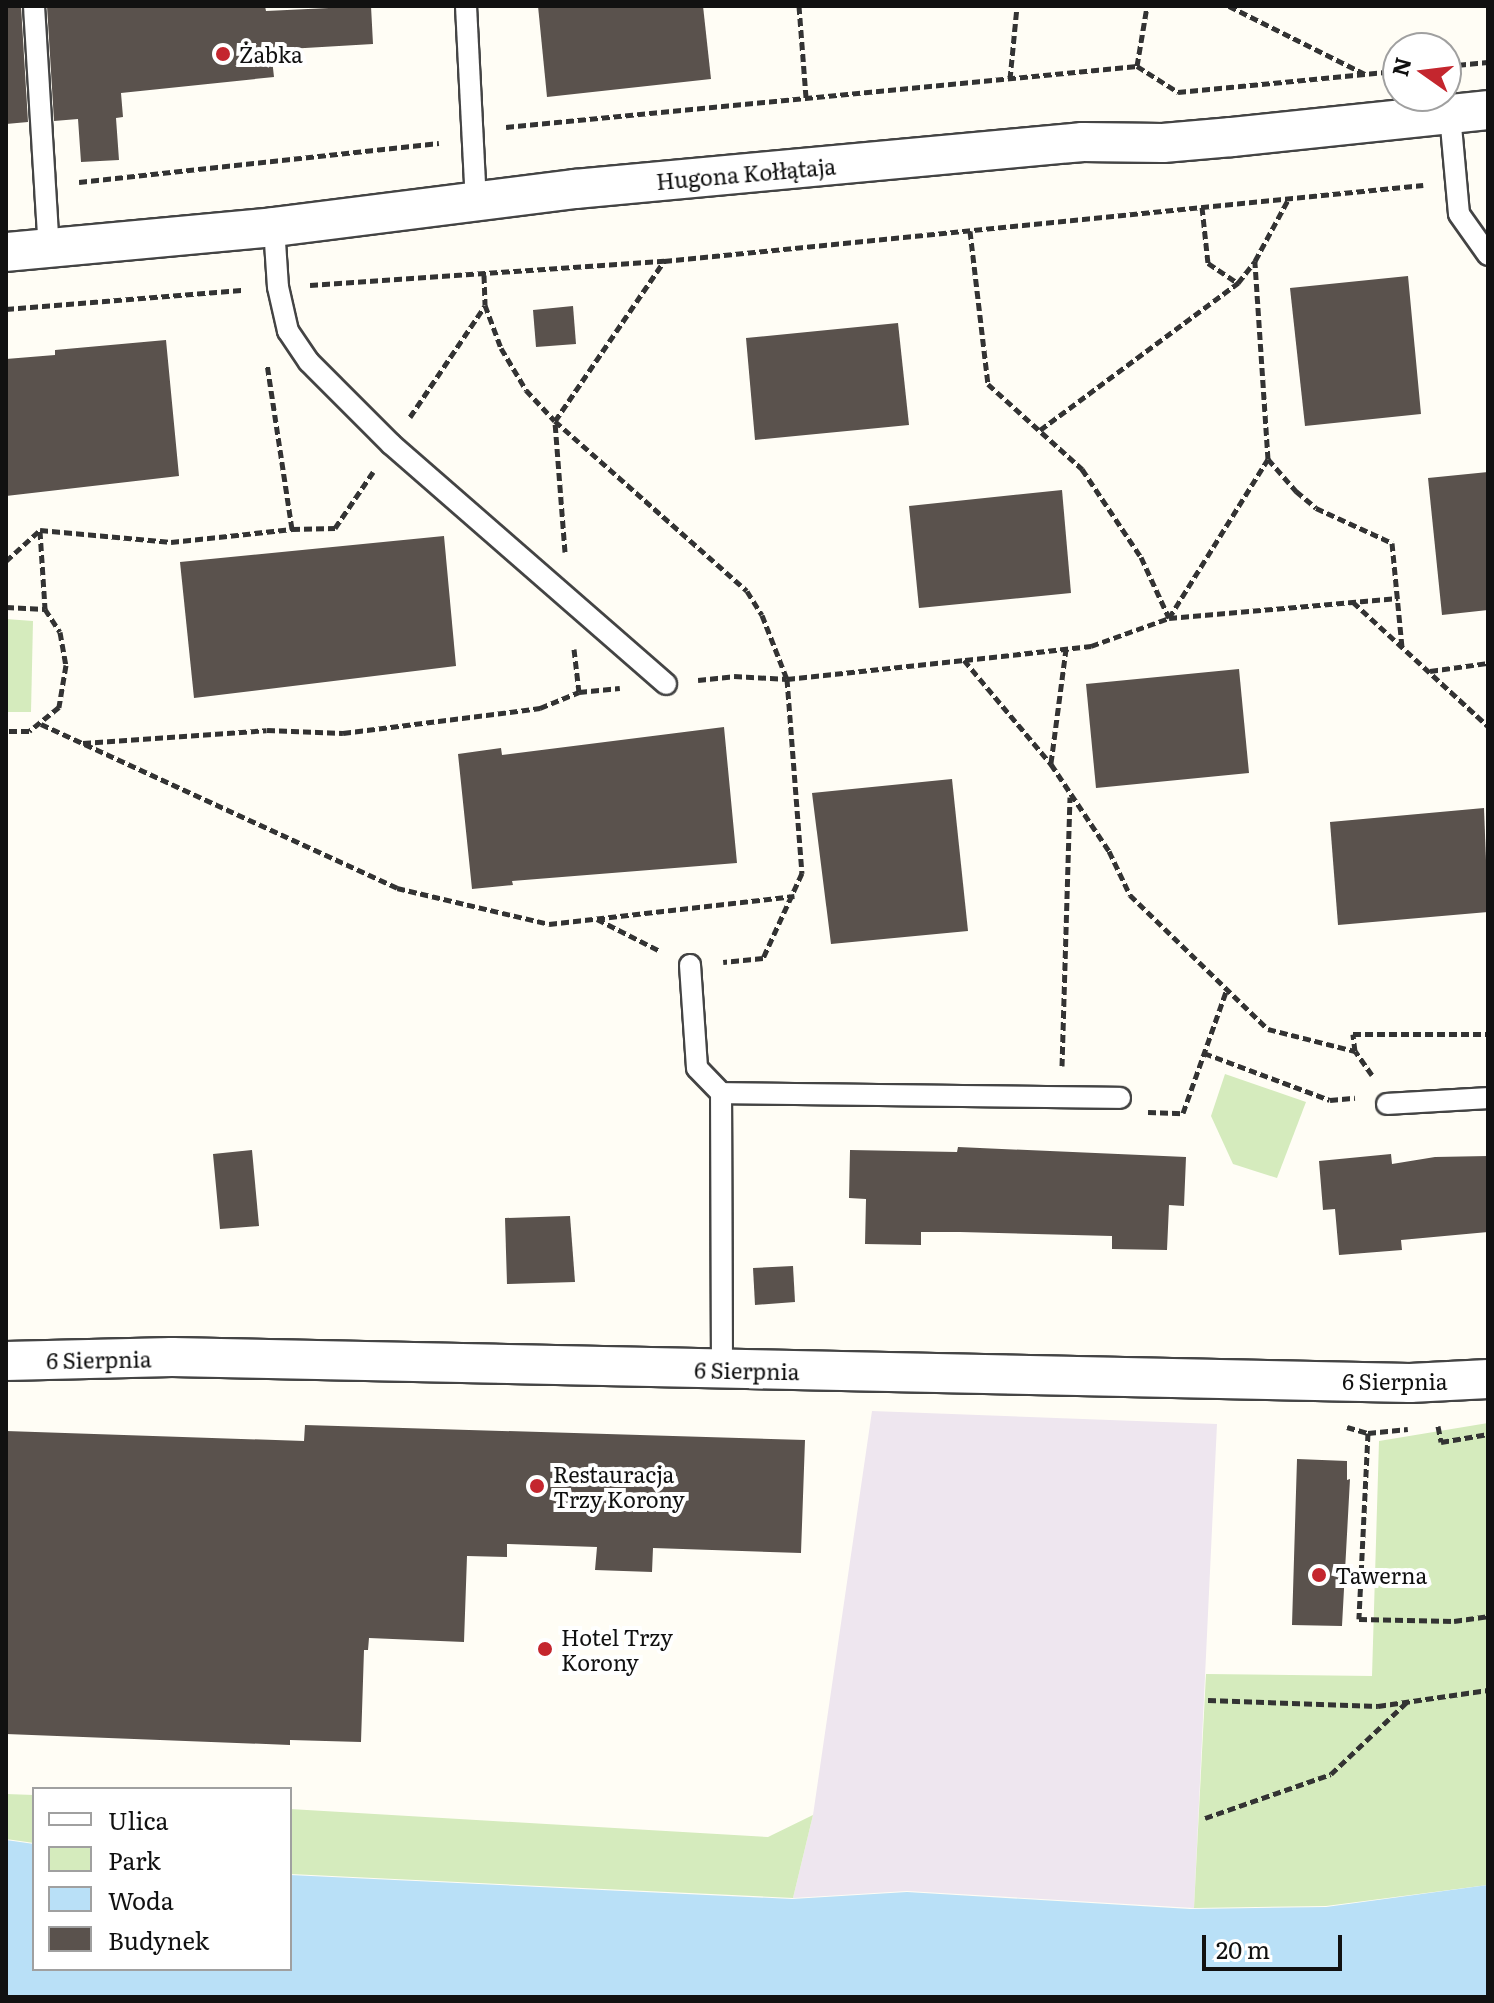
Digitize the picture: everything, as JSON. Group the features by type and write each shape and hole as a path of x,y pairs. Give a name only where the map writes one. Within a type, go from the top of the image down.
{"street":[{"name":"Hugona Kołłątaja","path":"6,252 274,227 476,204 575,189 1038,146 1176,142 1488,110"},
{"name":"6 Sierpnia","path":"6,1361 172,1357 1410,1383 1488,1379"}],"lane":[{"path":"34,6 49,248"},
{"path":"466,6 476,204"},
{"path":"1450,115 1459,214 1488,255"},
{"path":"274,227 278,287 288,331 309,362 391,444 666,684"},
{"path":"690,965 697,1068 721,1093 722,1370"},
{"path":"721,1093 1120,1098"},
{"path":"1387,1100 1488,1098"}],"path":[{"path":"799,6 806,98"},
{"path":"1010,79 1017,6"},
{"path":"1137,66 1147,6"},
{"path":"1229,6 1366,74"},
{"path":"1462,64 1488,62"},
{"path":"45,185 301,160 473,138 513,125 1137,66 1178,92 1382,72"},
{"path":"6,309 664,261 1456,182"},
{"path":"1040,431 1238,283 1255,261 1289,197"},
{"path":"1202,207 1208,263 1238,283"},
{"path":"970,231 988,384 1082,469 1141,557 1169,618"},
{"path":"579,692 555,421 664,261"},
{"path":"1169,618 1268,459 1255,261"},
{"path":"484,275 485,305 501,348 526,390 555,421 747,591 762,615 787,679 802,873 795,895 763,958 690,965 597,919"},
{"path":"6,561 40,530 171,542 292,529 265,349"},
{"path":"1268,459 1316,508 1392,543 1402,647"},
{"path":"6,731 29,731 59,707 66,665 60,632 45,609 40,530"},
{"path":"83,743 267,730 343,733 540,708 579,692 734,676 787,679 1066,649 1091,646 1169,618 1398,598"},
{"path":"1353,601 1488,726"},
{"path":"6,607 45,609"},
{"path":"1051,764 1066,649"},
{"path":"964,660 1051,764 1109,851 1130,895 1268,1029 1355,1051"},
{"path":"1429,671 1488,663"},
{"path":"41,724 397,888 549,924 795,895"},
{"path":"1061,1099 1070,796"},
{"path":"1120,1098 1143,1112 1183,1113 1227,989"},
{"path":"1387,1100 1355,1051 1353,1034 1488,1034"},
{"path":"1204,1053 1330,1100 1387,1100"},
{"path":"1438,1426 1441,1442 1488,1434"},
{"path":"1368,1433 1359,1619 1454,1621 1488,1616"},
{"path":"1208,1700 1378,1706 1488,1690"},
{"path":"1205,1818 1331,1774 1408,1701"}],"shaded area":[{"path":"872,1411 1217,1424 1194,1908 907,1891 793,1898 813,1815"}],"green space":[{"path":"6,619 33,621 31,712 6,712"},
{"path":"1225,1074 1306,1102 1277,1178 1233,1164 1211,1116"},
{"path":"1488,1423 1488,1885 1326,1906 1194,1908 1206,1674 1372,1676 1379,1441"},
{"path":"6,1794 32,1795 32,1843 6,1839"},
{"path":"292,1809 768,1837 813,1815 793,1898 292,1874"}],"water":[{"path":"6,1840 32,1844 32,1971 292,1971 292,1875 792,1899 907,1892 1190,1909 1326,1907 1488,1885 1488,1997 6,1997"}],"building":[{"path":"6,6 21,6 28,122 6,124"},
{"path":"47,6 265,6 266,11 371,6 373,44 271,50 274,77 121,93 123,117 116,118 119,160 81,162 78,119 54,121"},
{"path":"538,6 703,6 711,79 547,97"},
{"path":"1408,276 1421,414 1305,426 1290,288"},
{"path":"573,306 576,344 536,347 533,310"},
{"path":"898,323 909,425 755,440 746,338"},
{"path":"166,340 179,476 6,496 6,359 55,355 55,350"},
{"path":"1488,472 1488,610 1442,615 1428,478"},
{"path":"1062,490 1071,593 919,608 909,506"},
{"path":"444,536 456,666 194,698 180,562"},
{"path":"1239,669 1249,773 1096,788 1086,684"},
{"path":"724,727 737,863 512,881 513,885 472,889 458,754 501,748 502,755"},
{"path":"952,779 968,931 831,944 812,793"},
{"path":"1484,808 1488,912 1338,925 1330,822"},
{"path":"958,1147 1186,1157 1184,1206 1169,1205 1167,1250 1112,1249 1112,1236 960,1232 921,1232 921,1245 865,1244 866,1199 849,1198 850,1150 957,1152"},
{"path":"252,1150 259,1226 220,1229 213,1154"},
{"path":"1391,1154 1392,1164 1435,1157 1488,1156 1488,1232 1401,1240 1402,1250 1339,1255 1335,1209 1323,1210 1319,1161"},
{"path":"570,1216 575,1282 507,1284 505,1218"},
{"path":"793,1266 795,1302 755,1305 753,1268"},
{"path":"305,1425 805,1440 801,1553 653,1548 652,1572 595,1570 597,1547 507,1544 507,1557 467,1556 464,1642 369,1638 368,1650 364,1650 361,1742 290,1740 290,1745 6,1734 6,1431 304,1441"},
{"name":"Tawerna","path":"1297,1459 1347,1461 1347,1480 1350,1479 1342,1626 1292,1625"}],"place":[{"name":"Żabka","path":"223,54"},
{"name":"Restauracja Trzy Korony","path":"537,1486"},
{"name":"Tawerna","path":"1319,1575"},
{"name":"Hotel Trzy Korony","path":"545,1649"}]}
